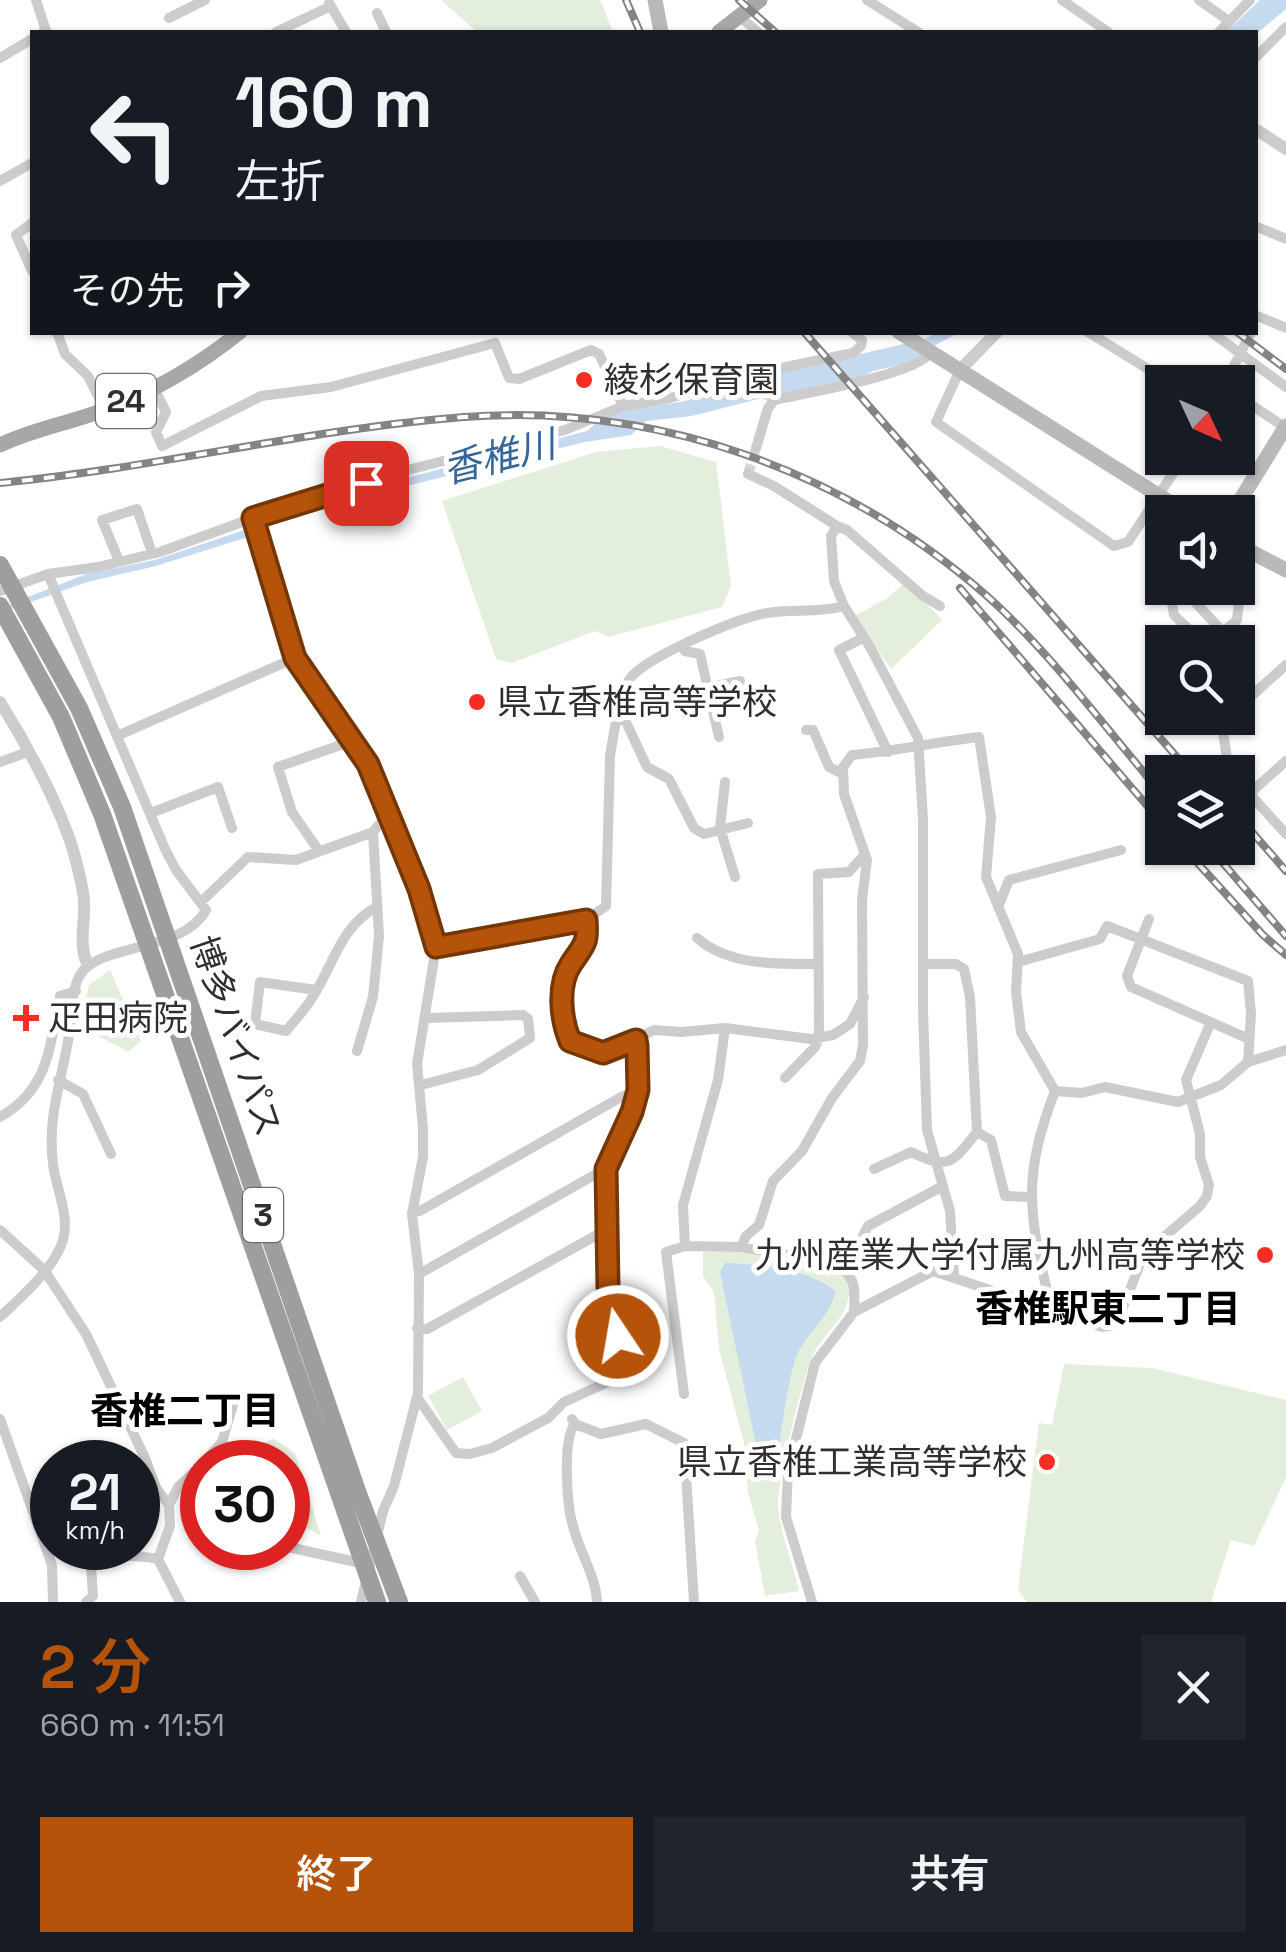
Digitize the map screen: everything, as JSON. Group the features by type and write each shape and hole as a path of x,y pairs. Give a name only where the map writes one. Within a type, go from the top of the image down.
{"highway":[{"name":"博多バイパス","path":"0,565 80,708 122,806 357,1491 399,1602"},
{"name":"博多バイパス","path":"0,606 61,716 102,814 377,1602"}],"main road":[{"path":"655,0 661,30"},
{"path":"722,30 760,0"},
{"path":"902,335 1156,495"},
{"name":"24","path":"0,445 105,410 154,388 230,336"},
{"path":"1243,495 1286,427"},
{"path":"1255,554 1286,570"}],"street":[{"path":"36,0 43,30"},
{"path":"169,18 205,0"},
{"path":"867,0 915,30"},
{"path":"1062,0 1105,30"},
{"path":"1199,0 1229,21"},
{"path":"1221,30 1250,0"},
{"path":"280,30 329,3 345,30"},
{"path":"377,13 385,30"},
{"path":"741,18 756,30"},
{"path":"1258,55 1286,27"},
{"path":"0,58 30,40"},
{"path":"1258,131 1286,149"},
{"path":"0,181 30,164"},
{"path":"30,224 16,235 30,266"},
{"path":"1258,227 1286,239"},
{"path":"1258,319 1286,328"},
{"path":"58,335 66,354 88,376 105,410"},
{"path":"0,592 48,574 152,553 404,471 565,430 623,406 853,354 862,346 856,335"},
{"path":"902,335 920,340 926,335"},
{"path":"994,335 960,370 936,422 1114,546 1128,542 1145,517"},
{"path":"1093,335 1145,367"},
{"path":"1214,335 1286,387"},
{"path":"1235,365 1250,335"},
{"path":"154,388 166,412 156,432 162,446 261,396 331,387 495,343 509,378 519,379 591,350 598,354 623,406"},
{"path":"756,448 768,408 775,400 901,370 925,360 929,354"},
{"path":"1255,407 1286,427"},
{"path":"748,474 837,526 940,606"},
{"path":"119,561 102,520 137,509 152,553"},
{"path":"253,518 295,658 368,764 390,810 436,947 418,1064 423,1157 412,1212 419,1274 417,1397 394,1486 383,1512 362,1602"},
{"path":"837,526 830,536 834,581 918,738 923,819 926,1130 950,1211 954,1276"},
{"path":"0,1317 44,1270 64,1239 64,1213 52,1164 54,1091 65,1057 78,977 88,965 170,939 200,920 206,910 176,870 48,574"},
{"path":"1197,605 1216,625"},
{"path":"436,947 586,920 606,906 610,756 631,677 650,660 762,613 828,611 844,606"},
{"path":"863,638 839,650 888,752"},
{"path":"680,646 685,652 700,654 719,737"},
{"path":"119,735 295,658"},
{"path":"1255,693 1286,666"},
{"path":"681,693 740,681"},
{"path":"0,702 28,752 76,858 84,900 83,956 88,965"},
{"path":"618,718 626,722 647,767 669,779 694,828 704,834 748,823"},
{"path":"806,730 813,730 816,735 828,767 844,774"},
{"path":"741,1247 746,1236 759,1225 773,1181 802,1152 832,1098 860,1060 864,1045 865,854 844,794 843,766 852,755 979,737 991,817 986,877 1018,954 1016,992 1021,1032 1055,1091 1032,1173 1033,1228 1048,1296 1040,1307"},
{"path":"320,851 292,812 278,766 352,740"},
{"path":"0,762 28,752"},
{"path":"1255,789 1286,761"},
{"path":"725,782 720,828 735,878"},
{"path":"151,814 218,787 232,828"},
{"path":"1255,800 1286,834"},
{"path":"202,901 248,858 296,860 372,832 390,810"},
{"path":"357,1051 374,997 380,936 372,832"},
{"path":"998,907 1009,880 1121,850"},
{"path":"785,1078 818,1038 818,874 850,872 865,854"},
{"path":"316,990 260,982 255,1024 286,1030 316,990 344,936 364,914 378,907"},
{"path":"1149,919 1126,976 1131,987 1249,1039"},
{"path":"586,920 583,950 564,980 563,1024 570,1041 603,1053 654,1030 725,1028 818,1038 842,1032 864,997"},
{"path":"1018,962 1100,939 1107,926 1248,981 1248,1062"},
{"path":"697,938 713,953 774,964 818,964"},
{"path":"874,1170 911,1152 937,1164 959,1154 977,1132 970,997 964,969 956,964 923,964"},
{"path":"0,1118 34,1090 46,1067 60,996 76,991"},
{"path":"420,1085 478,1070 530,1038 528,1020 523,1015 426,1018"},
{"path":"812,1602 786,1517 788,1471 815,1363 854,1312 932,1271 1102,1327 1109,1326 1122,1310 1150,1249 1208,1196 1209,1185 1200,1158 1200,1134 1186,1080 1210,1022"},
{"path":"685,1246 683,1206 718,1080 725,1028"},
{"path":"417,1397 456,1453 470,1454 492,1448 548,1418 564,1402 608,1382 620,1366 608,1287 606,1169 636,1097 636,1040"},
{"path":"1055,1091 1082,1093 1105,1087 1178,1102 1221,1086 1248,1062 1286,1050"},
{"path":"58,1080 83,1094 111,1154"},
{"path":"412,1212 420,1212 623,1096 636,1097"},
{"path":"977,1132 991,1140 1005,1196 1031,1197"},
{"path":"419,1274 606,1169"},
{"path":"832,1262 862,1238 868,1226 942,1187"},
{"path":"0,1230 44,1270 86,1334 156,1488 169,1504"},
{"path":"417,1328 427,1329 606,1230"},
{"path":"684,1394 666,1252 685,1246 741,1247 832,1262 854,1281 854,1312"},
{"path":"223,1440 232,1405"},
{"path":"0,1418 52,1565 53,1602"},
{"path":"598,1602 572,1523 567,1453 574,1422 601,1434 646,1424 684,1443 694,1602"},
{"path":"160,1553 170,1526 169,1504 180,1484"},
{"path":"310,1552 372,1566"},
{"path":"160,1562 180,1602"},
{"path":"86,1602 93,1596 91,1570"},
{"path":"520,1576 534,1602"}],"green space":[{"path":"441,0 600,0 612,30 475,30"},
{"path":"660,446 716,462 731,586 722,607 608,637 595,631 512,663 496,659 442,501 596,452"},
{"path":"906,582 942,620 891,669 854,616 886,599"},
{"path":"110,970 141,1041 128,1052 80,1026 89,985"},
{"path":"754,1251 833,1269 849,1281 843,1312 813,1355 781,1477 778,1507 799,1591 765,1596 744,1443 719,1349 714,1292 703,1276 703,1252"},
{"path":"1064,1364 1152,1368 1286,1400 1286,1477 1254,1546 1231,1540 1211,1602 1027,1602 1018,1589 1039,1423 1052,1425"},
{"path":"463,1377 482,1411 447,1430 428,1396"},
{"path":"310,1501 321,1536 310,1530"}],"water":[{"path":"1260,0 1286,0 1286,9 1258,32 1228,30"},
{"name":"香椎川","path":"932,335 954,335 930,348 915,362 873,371 855,381 692,416 646,421 631,435 585,442 297,513 267,524 248,537 156,566 87,582 0,613 0,608 86,574 155,560 244,530 289,508 587,431 600,419 626,409 681,402 774,374"},
{"path":"725,1263 798,1273 835,1291 829,1309 795,1360 777,1456 759,1459 720,1272"}],"tunnel":[{"path":"748,474 756,448"}],"railway":[{"path":"626,0 639,30"},
{"path":"739,0 773,30"},
{"path":"807,335 1175,755"},
{"path":"1241,335 1286,369"},
{"path":"0,483 348,430 464,417 606,421 676,434 744,454 809,480 872,513 931,552 1011,618 1145,773"},
{"path":"960,588 1145,803"},
{"path":"1255,835 1286,871"},
{"path":"1199,865 1286,955"},
{"path":"1225,865 1286,936"}],"place":[{"name":"綾杉保育園","path":"584,380"},
{"name":"県立香椎高等学校","path":"477,702"},
{"name":"疋田病院","path":"26,1018"},
{"name":"九州産業大学付属九州高等学校","path":"1265,1255"},
{"name":"県立香椎工業高等学校","path":"1047,1462"}],"district":[{"name":"香椎駅東二丁目","path":"1108,1309"},
{"name":"香椎二丁目","path":"185,1411"}],"route":[{"path":"366,483 253,518 295,658 368,764 390,810 436,947 586,920 583,950 564,980 563,1024 570,1041 603,1053 636,1040 637,1046 638,1090 606,1169 608,1287 618,1336"}]}
